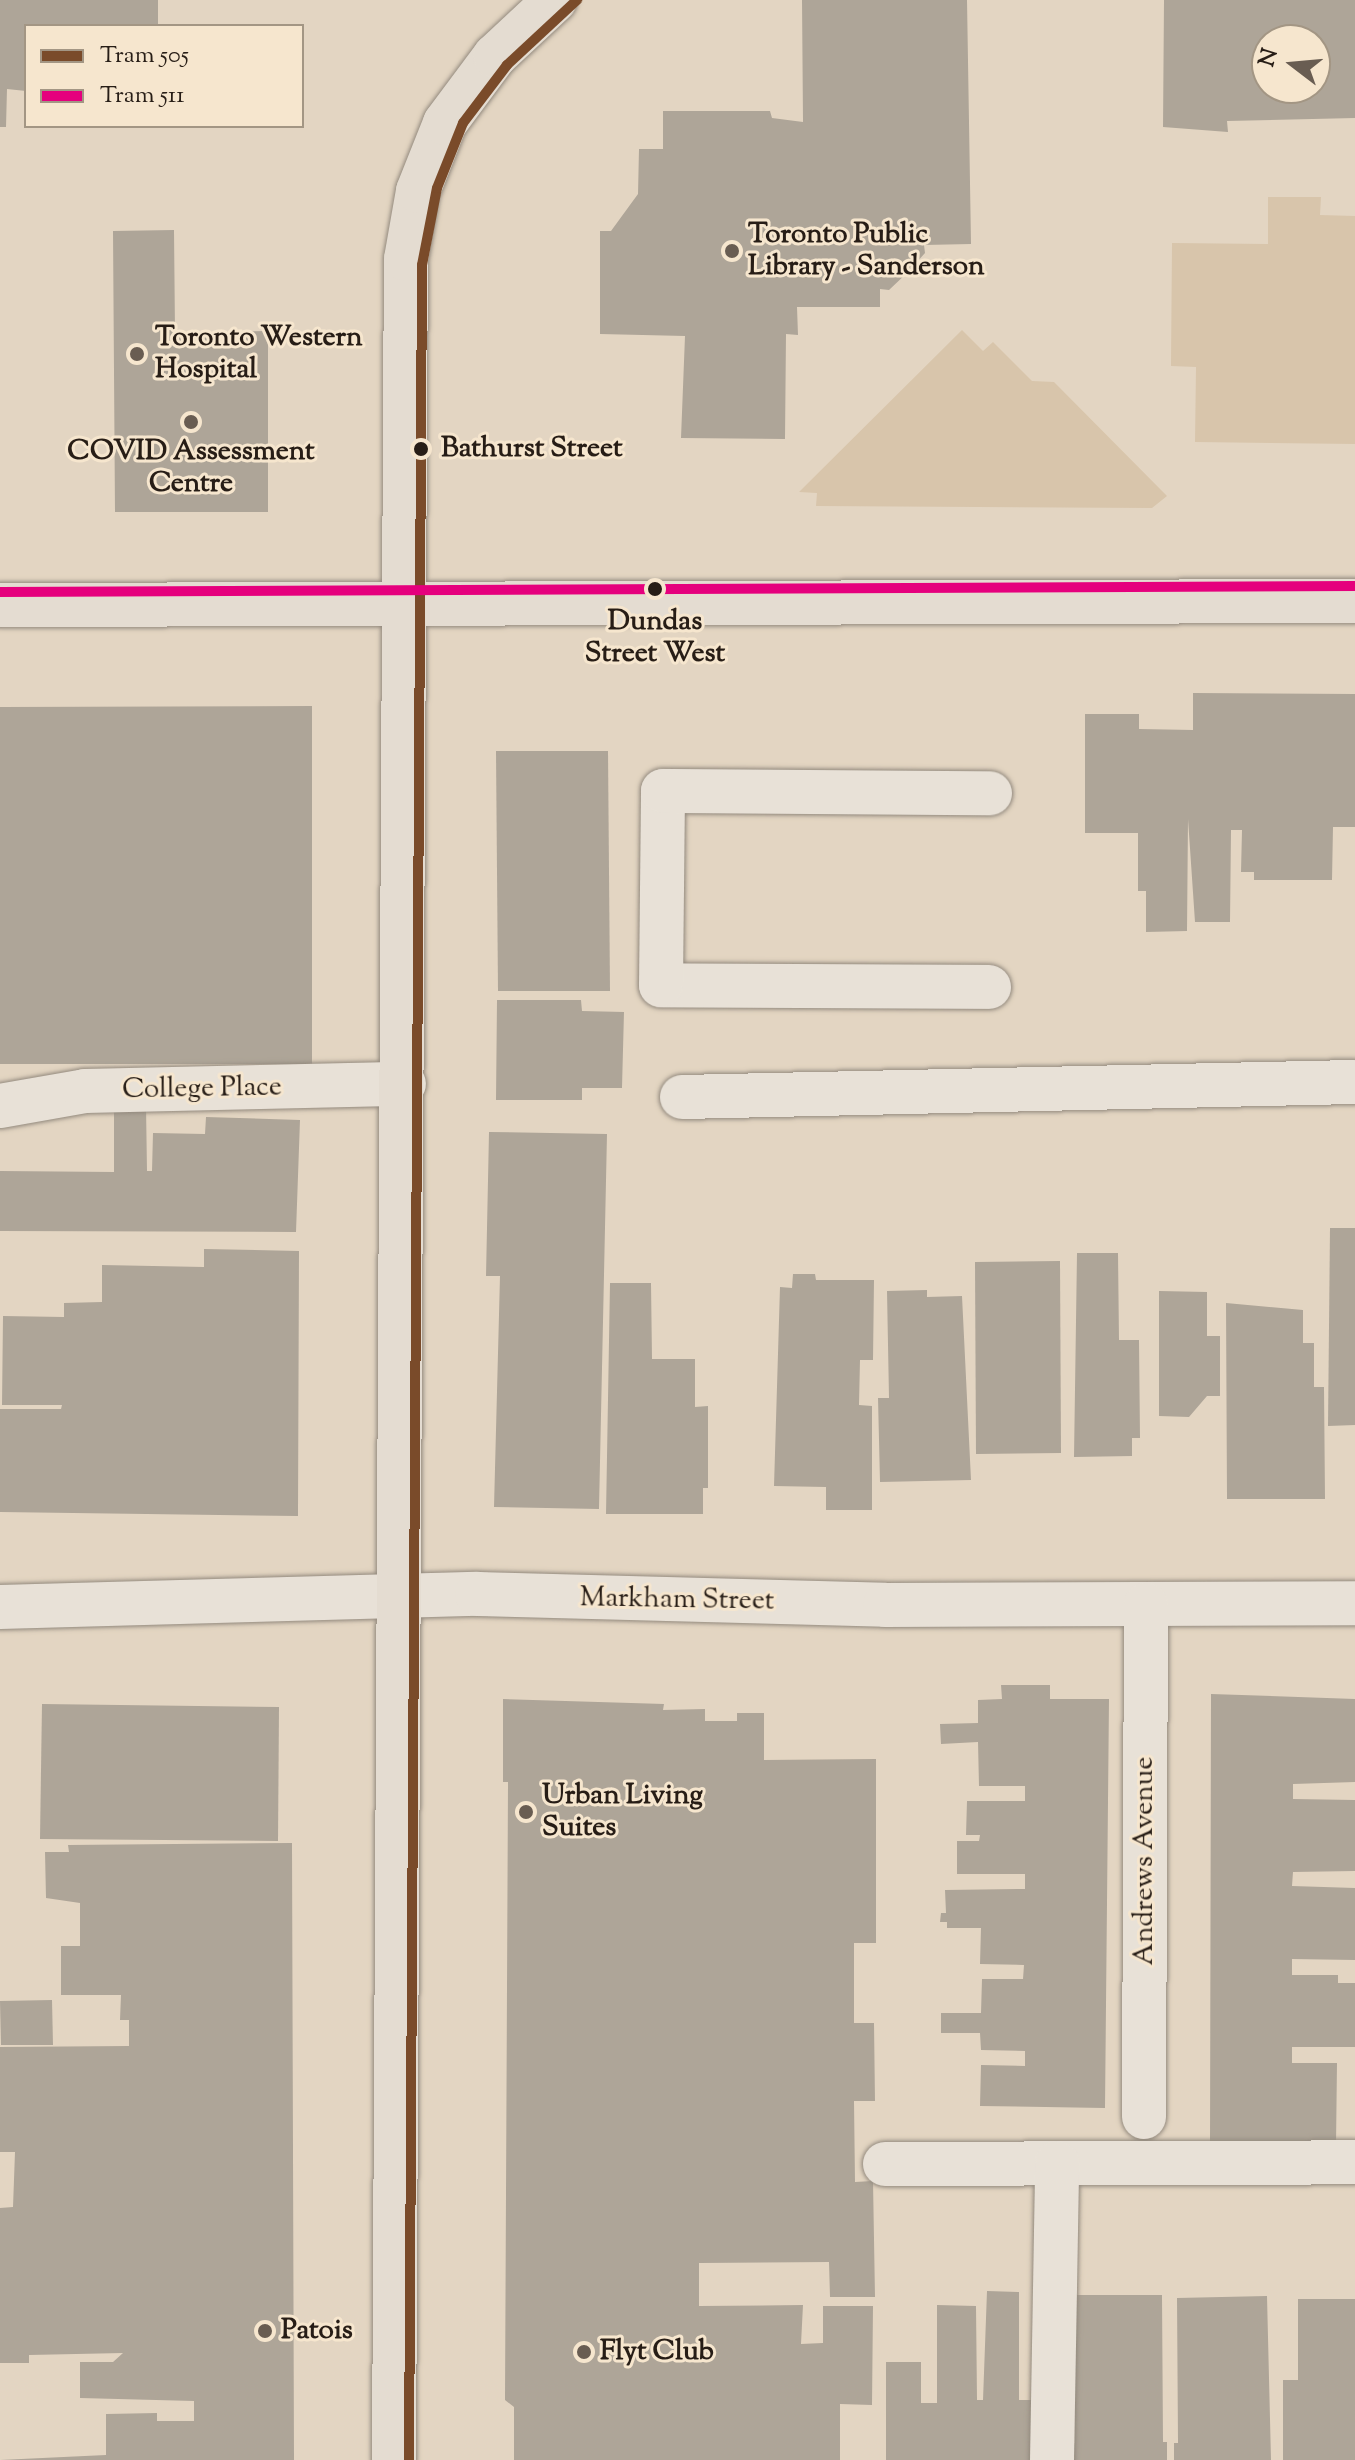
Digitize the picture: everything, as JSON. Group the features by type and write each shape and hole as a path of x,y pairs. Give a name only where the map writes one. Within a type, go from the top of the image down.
{"main road":[{"path":"394,2460 404,1084 404,603 409,221 428,157 454,110 495,56 555,0"},
{"path":"0,605 1355,601"}],"street":[{"path":"989,987 661,985 663,791 990,793"},
{"path":"682,1097 1355,1082"},
{"name":"College Place","path":"0,1106 85,1091 404,1084"},
{"name":"Markham Street","path":"0,1607 399,1597 1146,1605 1355,1603"},
{"name":"Andrews Avenue","path":"1144,2117 1146,1605"},
{"path":"885,2164 1355,2162"},
{"path":"1052,2460 1057,2163"}],"shaded area":[{"path":"1268,197 1321,197 1320,215 1355,216 1355,444 1195,442 1196,367 1171,366 1172,243 1268,244"},
{"path":"962,330 983,351 993,342 1032,381 1054,382 1167,496 1152,508 816,506 817,493 799,492"}],"building":[{"path":"0,0 158,0 158,24 24,24 24,91 7,89 6,127 0,127"},
{"path":"802,0 967,0 971,244 924,245 925,253 908,272 889,290 880,289 880,307 797,307 798,335 786,334 785,439 681,438 685,336 600,334 600,231 611,231 638,194 639,149 663,149 663,111 770,111 772,118 803,122"},
{"path":"1164,0 1355,0 1355,118 1227,121 1228,132 1163,127"},
{"name":"COVID Assessment Centre","path":"174,230 175,332 268,331 268,512 115,512 113,231"},
{"path":"1193,693 1355,694 1355,827 1333,827 1332,880 1254,880 1254,872 1241,872 1242,830 1231,830 1230,922 1195,922 1188,819 1187,931 1146,932 1146,891 1138,891 1138,833 1085,833 1085,714 1139,714 1139,729 1193,730"},
{"path":"312,706 312,1064 0,1064 0,707"},
{"path":"496,751 608,751 610,991 498,991"},
{"path":"497,1000 581,1000 582,1011 624,1012 622,1088 582,1088 582,1100 496,1100"},
{"path":"114,1106 146,1106 147,1171 152,1171 153,1133 205,1134 206,1117 300,1120 296,1232 0,1231 0,1171 114,1172"},
{"path":"489,1132 607,1134 599,1509 494,1507 500,1276 486,1276"},
{"path":"1330,1228 1355,1228 1355,1425 1328,1426"},
{"path":"204,1249 299,1251 298,1516 0,1512 0,1409 61,1409 62,1405 2,1405 3,1316 64,1317 64,1303 102,1302 102,1265 204,1267"},
{"path":"1077,1253 1118,1253 1119,1340 1139,1340 1140,1438 1132,1438 1132,1456 1074,1457"},
{"path":"1060,1261 1061,1453 976,1454 975,1262"},
{"path":"793,1274 815,1274 816,1280 874,1280 873,1360 860,1360 859,1405 872,1406 872,1510 826,1510 826,1487 774,1486 780,1287 792,1288"},
{"path":"610,1283 651,1283 652,1359 695,1359 695,1407 708,1406 708,1488 703,1488 703,1514 606,1514"},
{"path":"927,1290 927,1297 962,1296 971,1480 880,1482 878,1398 889,1398 887,1291"},
{"path":"1159,1291 1207,1292 1207,1336 1220,1336 1220,1396 1207,1396 1189,1417 1159,1416"},
{"path":"1226,1303 1303,1310 1303,1343 1314,1343 1314,1387 1324,1387 1325,1499 1227,1499"},
{"path":"1001,1685 1050,1685 1050,1699 1109,1699 1105,2108 980,2106 981,2065 1025,2066 1025,2051 981,2050 980,2033 941,2033 941,2013 981,2013 982,1979 1023,1979 1024,1965 980,1964 981,1928 947,1928 947,1922 940,1922 941,1913 946,1913 945,1890 1025,1889 1025,1874 957,1874 957,1841 979,1841 980,1835 966,1835 967,1801 1025,1801 1025,1786 979,1786 978,1742 941,1744 940,1724 978,1723 978,1700 1002,1699"},
{"path":"1211,1694 1355,1699 1355,1782 1293,1784 1293,1799 1355,1800 1355,1871 1293,1872 1292,1886 1355,1888 1355,1960 1292,1959 1292,1975 1338,1975 1338,1983 1355,1983 1355,2047 1292,2047 1292,2063 1337,2063 1336,2145 1210,2145"},
{"path":"503,1699 664,1704 663,1710 705,1709 705,1721 737,1721 737,1713 764,1713 764,1760 876,1759 876,1943 854,1943 854,2023 874,2023 875,2101 854,2101 855,2182 873,2181 875,2297 830,2297 829,2262 699,2263 699,2306 803,2305 801,2344 823,2343 823,2306 873,2306 872,2405 840,2404 840,2460 514,2460 514,2407 505,2400 508,1782 503,1782"},
{"path":"42,1704 279,1707 278,1841 40,1839"},
{"path":"292,1843 294,2460 0,2460 106,2455 106,2414 157,2413 157,2421 194,2421 194,2401 80,2398 80,2362 113,2362 123,2353 29,2355 29,2363 0,2363 0,2208 13,2207 15,2152 0,2152 0,2047 129,2046 129,2020 120,2020 121,1995 61,1995 61,1946 80,1946 80,1903 46,1898 45,1852 69,1852 68,1845"},
{"path":"52,2000 53,2045 1,2045 0,2001"},
{"path":"987,2291 1019,2292 1019,2400 1040,2400 1040,2460 886,2460 886,2362 921,2362 921,2403 937,2403 937,2305 976,2306 977,2400 983,2400"},
{"path":"1075,2295 1162,2295 1163,2442 1167,2442 1167,2460 1067,2460 1067,2444 1075,2443"},
{"path":"1267,2296 1271,2460 1174,2460 1174,2443 1178,2443 1177,2298"},
{"path":"1298,2299 1355,2299 1355,2460 1283,2460 1283,2380 1298,2380"}],"tram line":[{"name":"505","path":"409,2460 422,265 437,188 463,123 507,65 577,0"},
{"name":"511","path":"0,592 1355,586"}],"place":[{"name":"Toronto Public Library - Sanderson","path":"732,251"},
{"name":"Toronto Western Hospital","path":"137,354"},
{"name":"COVID Assessment Centre","path":"191,422"},
{"name":"Bathurst Street","path":"421,449"},
{"name":"Dundas Street West","path":"655,589"},
{"name":"Urban Living Suites","path":"526,1812"},
{"name":"Patois","path":"265,2331"},
{"name":"Flyt Club","path":"584,2352"}]}
